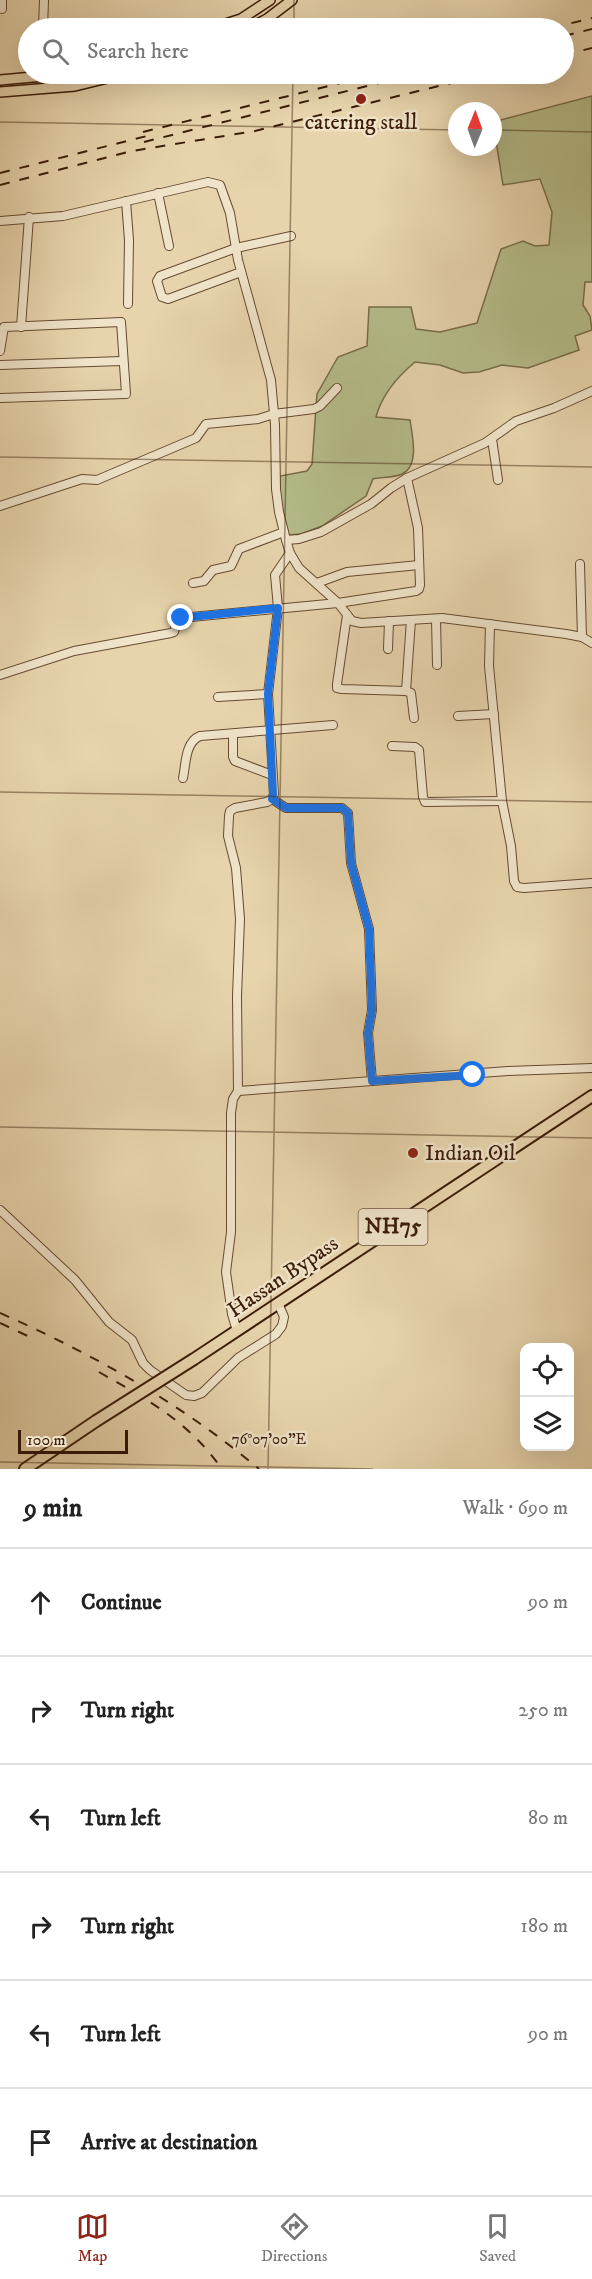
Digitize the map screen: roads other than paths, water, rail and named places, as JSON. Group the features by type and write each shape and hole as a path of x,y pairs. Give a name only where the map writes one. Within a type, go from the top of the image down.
{"highway":[{"name":"Hassan Bypass","path":"25,1469 592,1096"}],"main road":[{"path":"243,18 270,0"},
{"path":"264,18 287,2"},
{"path":"0,80 18,78"},
{"path":"0,92 83,84"}],"street":[{"path":"44,18 45,0"},
{"path":"0,221 63,216 208,182 220,185 230,213 241,272 271,380 276,489 285,536 290,553 299,568 338,603 352,621 362,623 436,619 582,637 592,643"},
{"path":"158,193 169,246"},
{"path":"126,201 129,240 128,304"},
{"path":"21,327 29,218"},
{"path":"241,272 168,299 162,297 157,281 160,276 236,248 291,236"},
{"path":"0,351 4,327 121,322 126,394 0,398"},
{"path":"0,365 122,361"},
{"path":"0,506 82,479 96,480 196,438 206,424 258,419 320,406 337,388"},
{"path":"193,583 204,581 213,570 231,566 238,549 285,536 299,539 321,531 371,504 407,478 492,439 516,421 554,408 592,391"},
{"path":"492,439 498,480"},
{"path":"0,675 74,651 171,633 174,632 177,621 181,618 338,603 416,591 420,585 416,518 407,478"},
{"path":"272,799 268,694 278,608 276,572 290,553"},
{"path":"580,564 582,637"},
{"path":"317,583 347,572 419,565"},
{"path":"347,615 337,688 406,691 412,696 414,718"},
{"path":"436,619 437,665"},
{"path":"406,691 411,620"},
{"path":"388,649 389,621"},
{"path":"489,624 489,666 502,801 511,846 514,882 517,887 592,883"},
{"path":"218,697 268,694"},
{"path":"458,716 494,714"},
{"path":"183,778 190,744 200,736 333,725"},
{"path":"233,734 235,761 272,775"},
{"path":"392,746 415,747 419,750 425,802 502,801"},
{"path":"237,1331 226,1272 231,1232 231,1106 238,1090 237,996 240,919 236,868 228,836 230,811 235,808 272,799 286,808 342,808 348,813 351,863 369,929 372,1010 368,1033 372,1081"},
{"path":"238,1090 508,1071 592,1068"},
{"path":"0,1210 75,1280 109,1322 132,1340 143,1363 150,1370 186,1395 194,1396 202,1393 238,1358 276,1334 282,1326 284,1317 278,1303"}],"railway":[{"path":"574,22 592,18"},
{"path":"574,34 592,29"},
{"path":"574,52 592,48"},
{"path":"143,132 337,84"},
{"path":"144,142 375,84"},
{"path":"0,185 132,151 255,131 447,84"},
{"path":"0,173 151,135"},
{"path":"0,1313 103,1363 136,1382 199,1423 259,1469"},
{"path":"0,1323 34,1339"},
{"path":"99,1372 166,1413 195,1438 222,1469"}],"place":[{"name":"catering stall","path":"361,99"},
{"name":"Indian Oil","path":"413,1153"}]}
